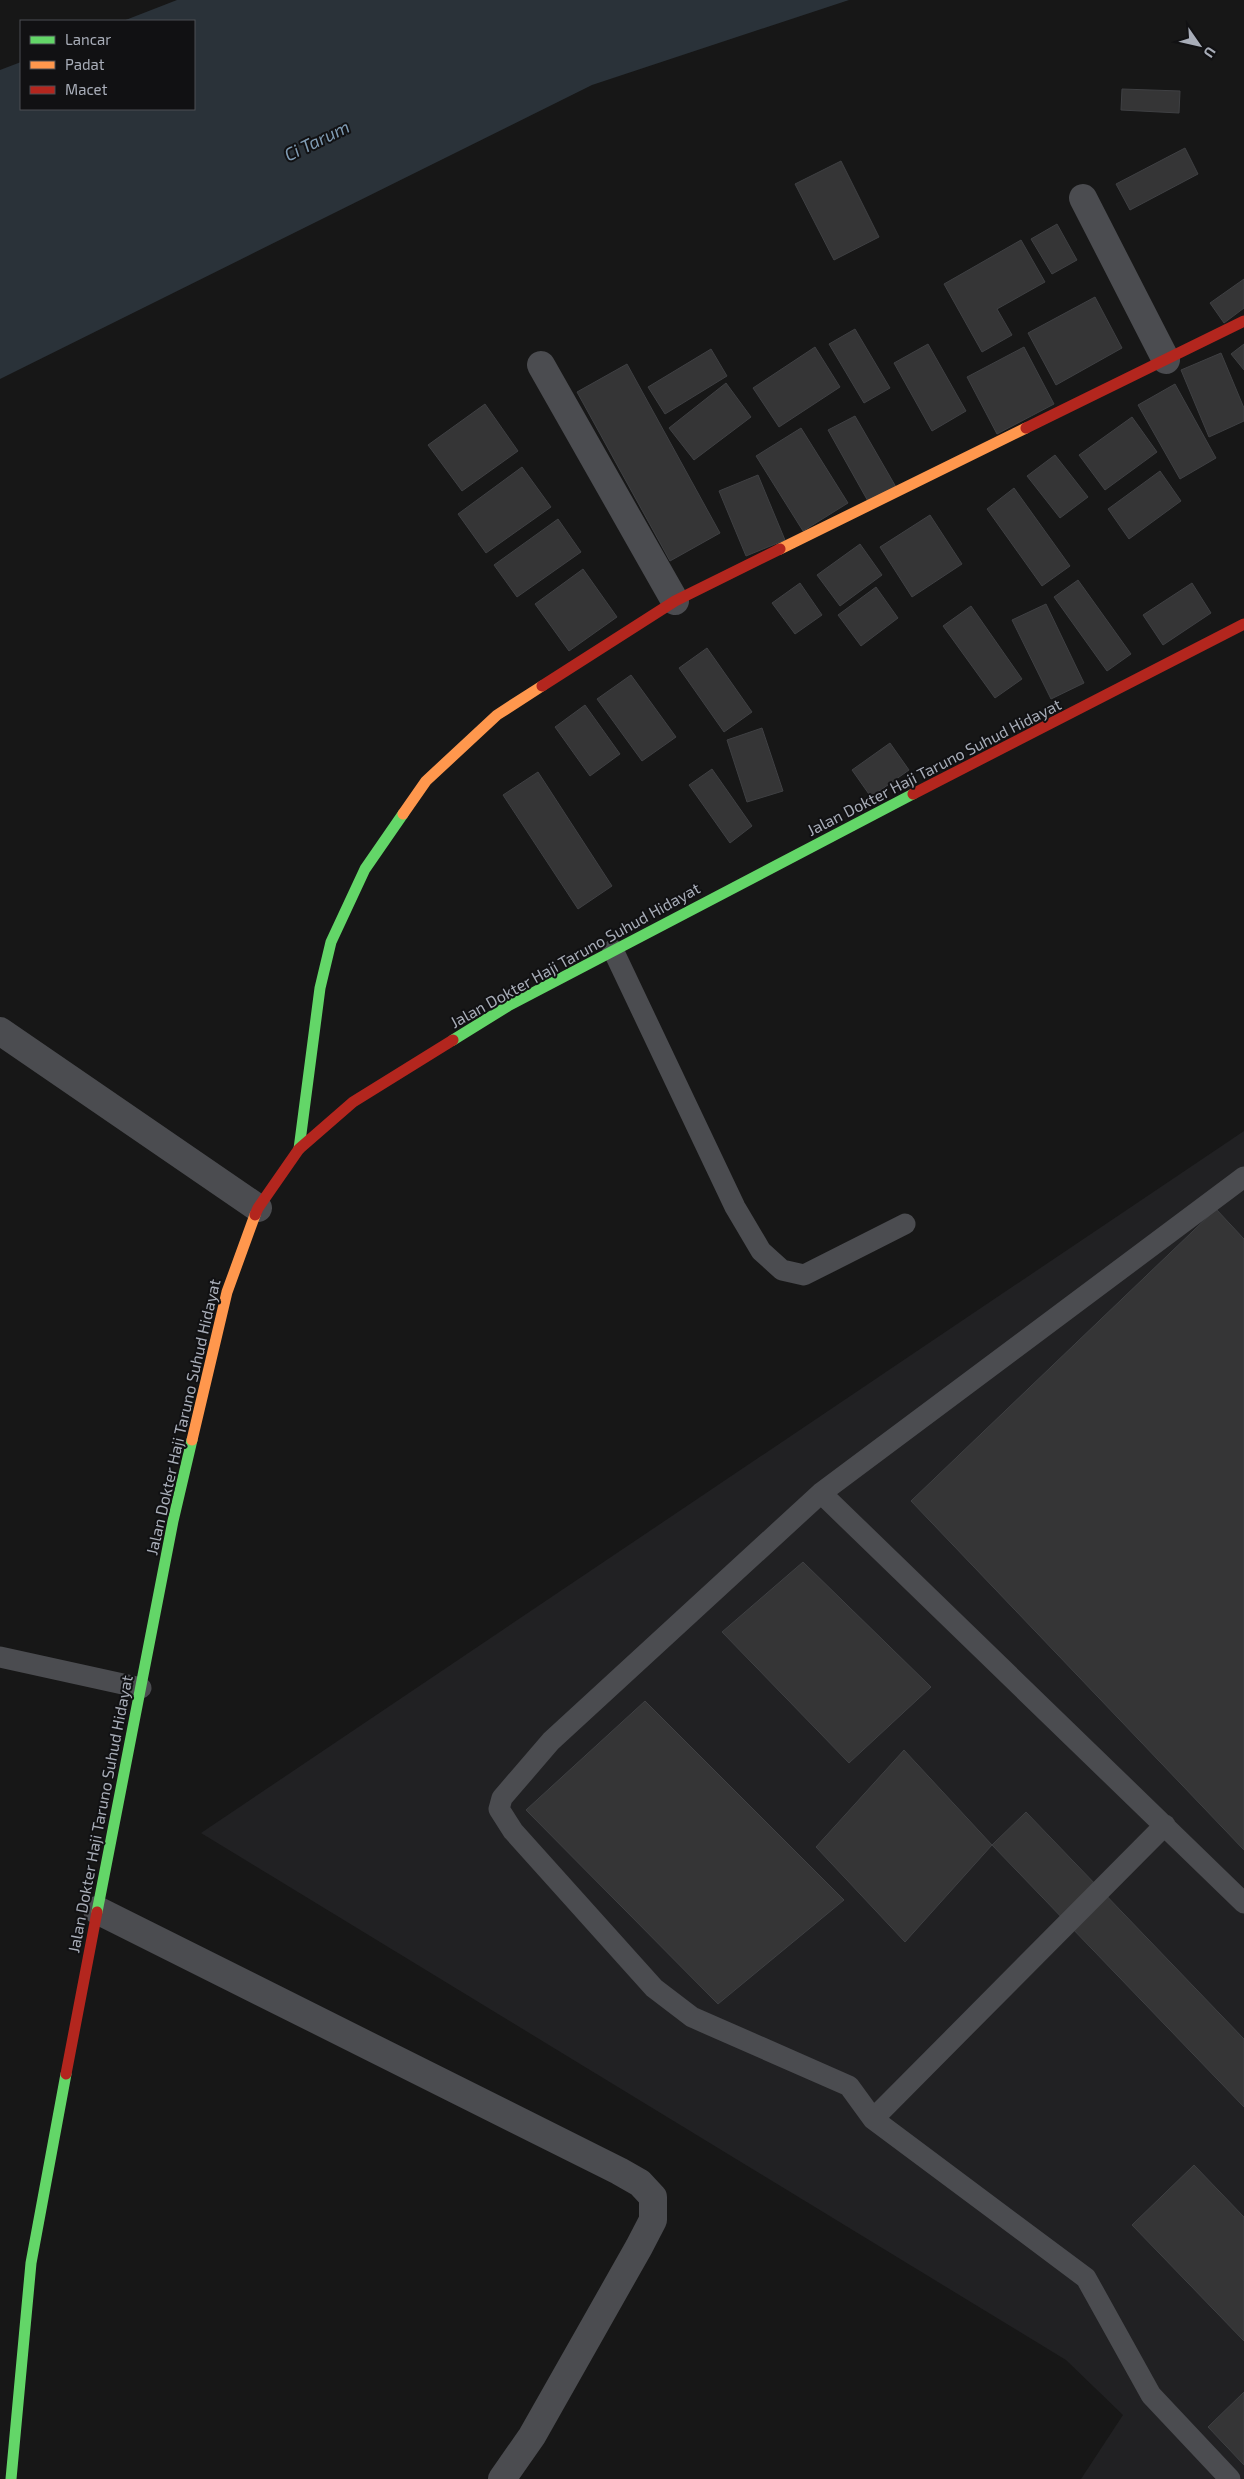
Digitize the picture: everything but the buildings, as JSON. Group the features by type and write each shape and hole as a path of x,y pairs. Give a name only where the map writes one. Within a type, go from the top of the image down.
{"street":[{"path":"1084,198 1166,360"},
{"path":"299,1149 320,988 331,942 365,869 426,781 497,715 675,601 1244,321"},
{"path":"541,365 675,601"},
{"name":"Jalan Dokter Haji Taruno Suhud Hidayat","path":"11,2479 31,2263 97,1910 173,1521 227,1292 258,1208 299,1149 353,1102 508,1006 1244,624"},
{"path":"0,1031 258,1208"},
{"path":"97,1910 619,2171 640,2183 653,2197 653,2220 639,2247 532,2436 502,2479"}],"lane":[{"path":"613,950 735,1207 761,1251 782,1270 804,1275 905,1224"},
{"path":"1230,2479 1151,2395 1086,2278 873,2119 849,2086 692,2016 654,1988 513,1831 499,1809 502,1798 551,1741 822,1493 1244,1177"},
{"path":"822,1493 1244,1903"},
{"path":"0,1658 141,1688"},
{"path":"873,2119 1165,1825"}],"shaded area":[{"path":"1244,1131 1244,2479 1081,2479 1123,2415 1066,2360 201,1833"}],"water":[{"name":"Ci Tarum","path":"177,0 849,0 592,85 0,379 0,70 20,62 20,110 195,110 195,20 126,20"}],"traffic: fast":[{"path":"453,1040 508,1006 913,794"},
{"path":"299,1149 320,988 331,942 365,869 403,814"},
{"path":"97,1912 173,1521 192,1440"},
{"path":"11,2479 31,2263 66,2074"}],"traffic: slow":[{"path":"780,549 1026,428"},
{"path":"403,814 426,781 497,715 542,686"},
{"path":"192,1440 227,1292 255,1215"}],"traffic: jam":[{"path":"1026,428 1244,321"},
{"path":"542,686 675,601 780,549"},
{"path":"913,794 1244,624"},
{"path":"255,1215 299,1149 353,1102 453,1040"},
{"path":"66,2074 97,1912"}]}
